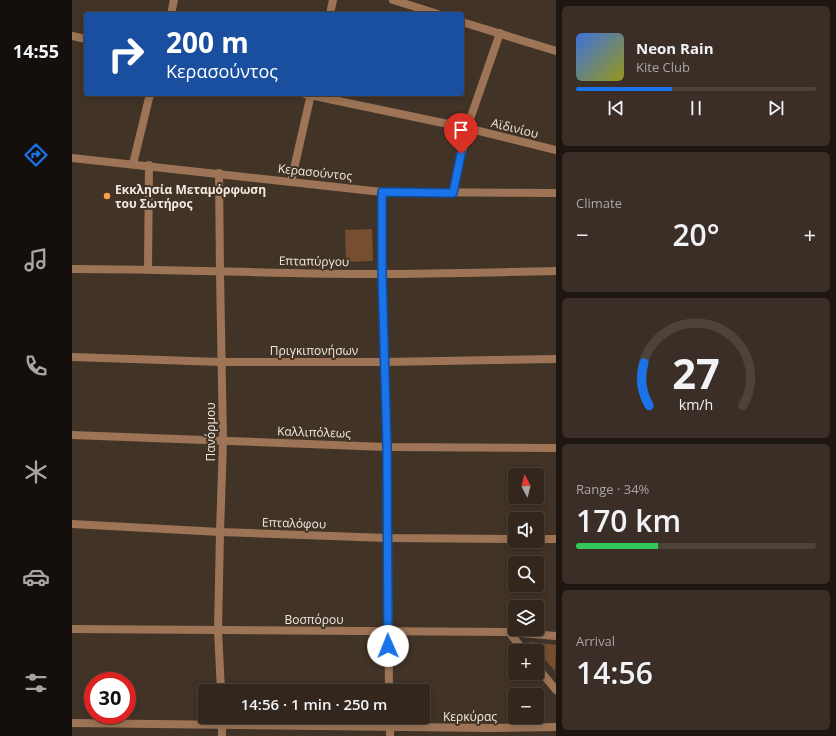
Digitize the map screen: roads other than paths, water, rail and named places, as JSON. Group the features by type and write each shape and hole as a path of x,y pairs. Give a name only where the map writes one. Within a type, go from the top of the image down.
{"street":[{"path":"171,12 174,0"},
{"path":"330,12 333,0"},
{"path":"393,0 432,12"},
{"path":"464,23 556,52"},
{"path":"453,193 467,128 500,34"},
{"path":"72,36 84,39"},
{"path":"133,164 150,96"},
{"path":"291,182 309,96"},
{"name":"Αϊδινίου","path":"314,96 467,128 556,150"},
{"name":"Κερασούντος","path":"72,158 149,165 382,192 556,193"},
{"path":"148,269 149,165"},
{"name":"Πανόρμου","path":"219,173 223,442 218,630 221,684"},
{"path":"382,192 382,274 387,447 389,684"},
{"name":"Επταπύργου","path":"72,269 148,269 220,272 382,274 556,271"},
{"name":"Πριγκιπονήσων","path":"72,357 221,362 384,362 556,359"},
{"name":"Καλλιπόλεως","path":"72,435 223,442 387,447 556,448"},
{"name":"Επταλόφου","path":"72,524 220,532 387,538 508,539"},
{"path":"544,539 556,539"},
{"name":"Βοσπόρου","path":"72,629 508,632"},
{"name":"Βοσπόρου","path":"544,635 556,636"},
{"path":"512,636 518,644"},
{"path":"544,675 556,690"},
{"name":"Κερκύρας","path":"72,723 198,721"},
{"path":"222,724 222,736"},
{"name":"Κερκύρας","path":"306,724 488,732 556,727"},
{"path":"390,727 390,736"}],"place":[{"name":"Εκκλησία Μεταμόρφωση του Σωτήρος","path":"107,196"}]}
